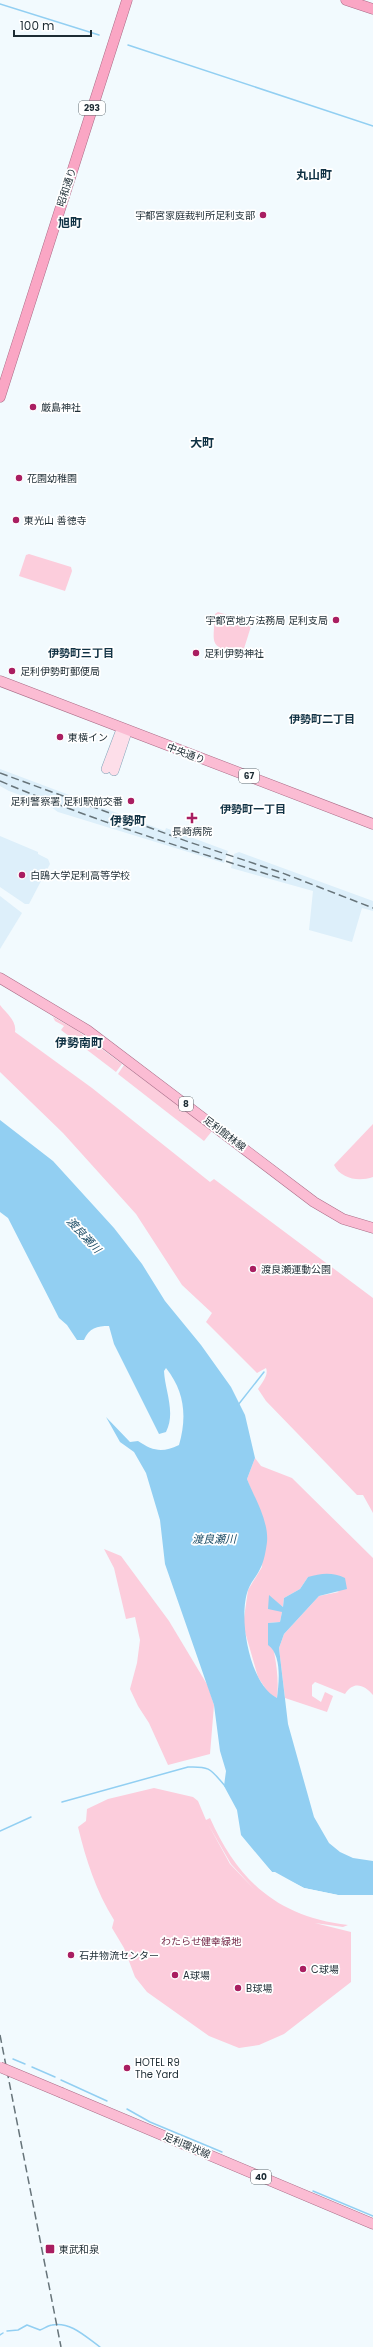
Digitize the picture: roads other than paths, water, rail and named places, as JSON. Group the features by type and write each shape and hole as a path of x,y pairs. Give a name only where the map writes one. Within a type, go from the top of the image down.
{"highway":[{"name":"昭和通り","path":"0,397 127,0"},
{"path":"346,0 373,9"}],"main road":[{"name":"中央通り","path":"0,681 373,824"},
{"path":"110,770 126,735 125,729"},
{"name":"足利館林線","path":"0,978 87,1030 314,1202 343,1219 373,1228"},
{"name":"足利環状線","path":"0,2066 373,2224"}],"water":[{"name":"渡良瀬川","path":"0,1120 53,1161 114,1228 142,1264 165,1301 201,1345 231,1387 245,1415 255,1458 247,1479 266,1526 267,1545 263,1563 248,1590 244,1616 245,1632 248,1649 259,1679 267,1690 277,1698 278,1662 276,1655 268,1645 268,1623 280,1622 282,1612 268,1609 269,1595 283,1607 284,1598 300,1589 308,1577 327,1574 345,1578 347,1589 319,1596 284,1634 279,1648 288,1724 314,1817 329,1843 340,1852 353,1858 373,1861 373,1895 338,1895 304,1888 272,1872 241,1835 237,1810 224,1786 226,1771 220,1751 214,1705 165,1564 160,1520 146,1473 134,1452 120,1442 106,1417 130,1442 138,1441 148,1447 158,1450 173,1448 179,1445 182,1435 183,1405 181,1396 166,1368 164,1371 170,1417 166,1432 159,1434 114,1344 109,1326 94,1328 88,1333 84,1340 77,1340 67,1325 59,1318 8,1218 0,1212"}],"waterway":[{"path":"0,4 99,35"},
{"path":"128,45 373,126"},
{"path":"238,1405 264,1372"},
{"path":"62,1802 188,1767 202,1767 210,1770 225,1786"},
{"path":"0,1831 31,1817"},
{"path":"13,2059 25,2064"},
{"path":"32,2067 55,2077"},
{"path":"61,2080 107,2101"},
{"path":"127,2109 150,2122 222,2152"},
{"path":"313,2191 373,2216"},
{"path":"7,2331 18,2330 27,2325 40,2330 50,2325 65,2325 78,2331 100,2347"}],"railway":[{"path":"0,773 189,842 280,872 373,908"},
{"path":"0,781 35,796 106,822 286,880"},
{"path":"0,2035 61,2347"}],"place":[{"name":"宇都宮家庭裁判所足利支部","path":"263,215"},
{"name":"厳島神社","path":"33,407"},
{"name":"花園幼稚園","path":"19,478"},
{"name":"東光山 善徳寺","path":"16,520"},
{"name":"宇都宮地方法務局 足利支局","path":"336,620"},
{"name":"足利伊勢神社","path":"196,653"},
{"name":"足利伊勢町郵便局","path":"12,671"},
{"name":"東横イン","path":"60,737"},
{"name":"足利警察署 足利駅前交番","path":"131,801"},
{"name":"長崎病院","path":"192,818"},
{"name":"白鴎大学足利高等学校","path":"22,875"},
{"name":"渡良瀬運動公園","path":"253,1269"},
{"name":"石井物流センター","path":"71,1955"},
{"name":"C球場","path":"303,1969"},
{"name":"A球場","path":"175,1975"},
{"name":"B球場","path":"238,1988"},
{"name":"HOTEL R9 The Yard","path":"127,2068"},
{"name":"東武和泉","path":"50,2249"}],"district":[{"name":"丸山町","path":"314,175"},
{"name":"旭町","path":"70,223"},
{"name":"大町","path":"202,443"},
{"name":"伊勢町三丁目","path":"81,653"},
{"name":"伊勢町二丁目","path":"322,719"},
{"name":"伊勢町一丁目","path":"253,809"},
{"name":"伊勢町","path":"128,821"},
{"name":"伊勢南町","path":"79,1043"}],"park label":[{"name":"わたらせ健幸緑地","path":"201,1941"}]}
